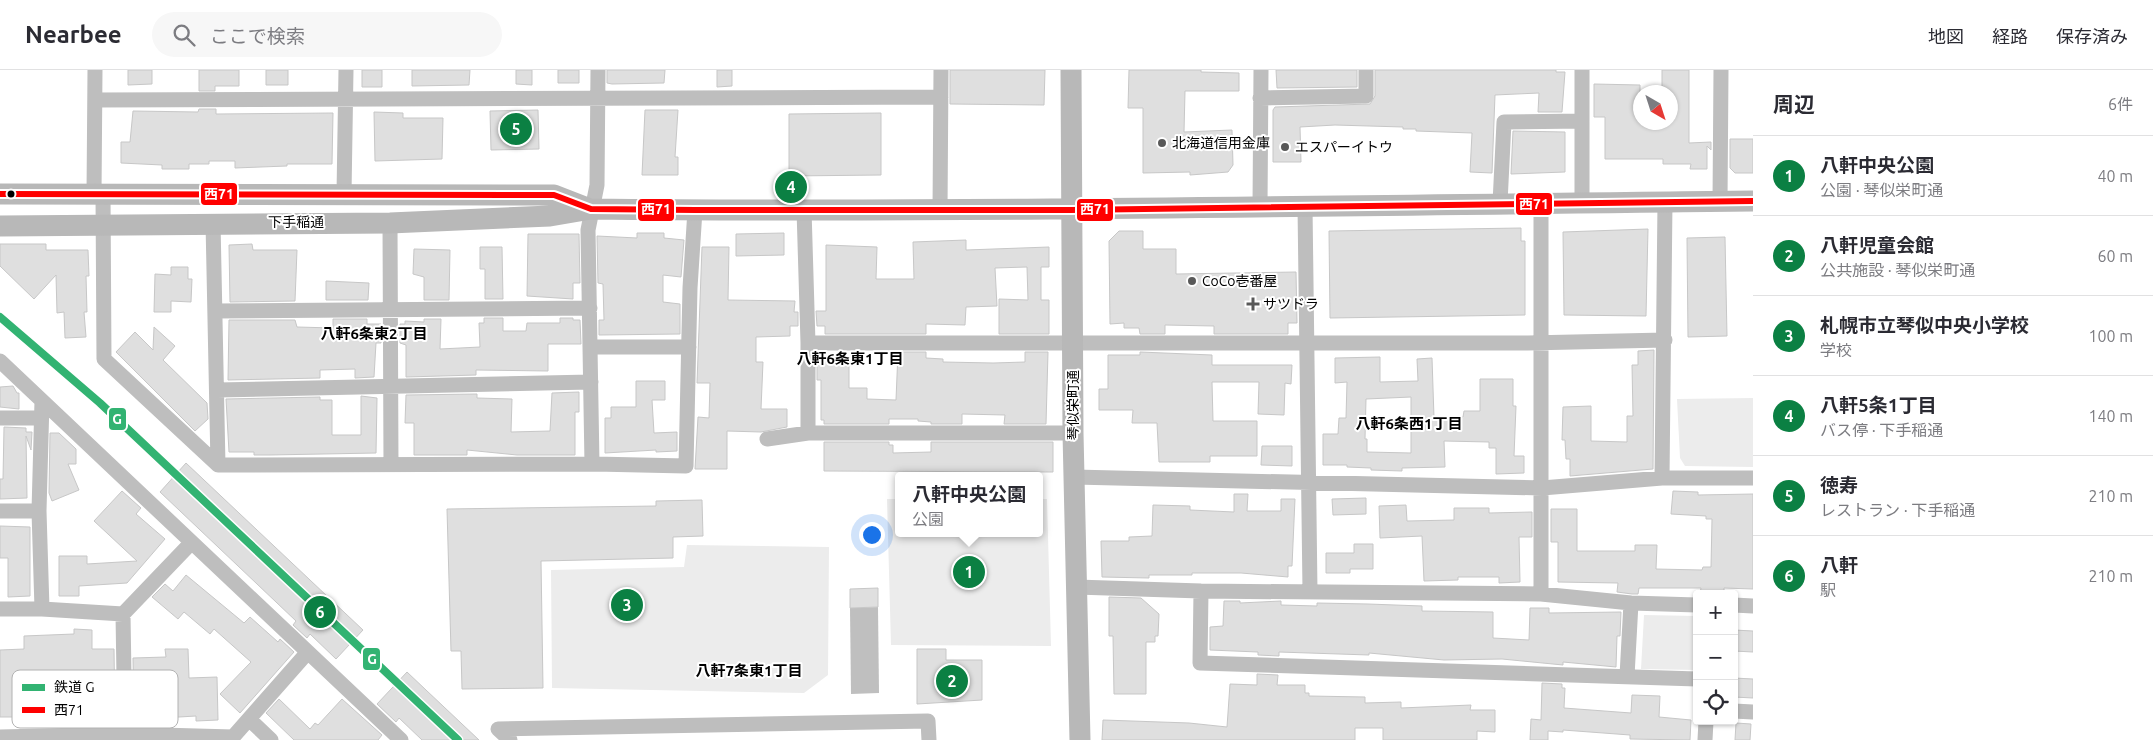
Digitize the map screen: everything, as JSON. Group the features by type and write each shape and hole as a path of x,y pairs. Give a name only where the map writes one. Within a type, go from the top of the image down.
{"main road":[{"name":"琴似栄町通","path":"1071,70 1073,433 1080,740"},
{"name":"下手稲通","path":"0,194 554,195 591,209"},
{"name":"下手稲通","path":"0,226 213,222 390,222 550,216 591,209 940,211 1753,201"}],"street":[{"path":"95,70 99,194 104,225 104,359 218,465 592,464 686,466 694,210"},
{"path":"344,194 346,70"},
{"path":"592,464 588,230 597,185 598,70"},
{"path":"940,211 941,70"},
{"path":"1260,206 1261,70"},
{"path":"1260,98 1366,96 1366,70"},
{"path":"1582,70 1582,203"},
{"path":"1720,70 1720,202"},
{"path":"95,100 346,98 597,101 941,97"},
{"path":"1500,203 1504,122 1582,121"},
{"path":"1662,478 1664,202"},
{"path":"1541,203 1541,594"},
{"path":"1305,206 1310,591"},
{"path":"804,209 808,344 808,433"},
{"path":"213,222 218,465"},
{"path":"390,222 391,465"},
{"path":"215,311 590,308"},
{"path":"808,344 1540,343 1664,340"},
{"path":"590,347 689,347"},
{"path":"0,361 190,543 401,740"},
{"path":"217,390 591,382"},
{"path":"42,401 39,511 42,609"},
{"path":"0,418 41,418"},
{"path":"767,439 808,433 1073,433"},
{"path":"1074,477 1542,488 1662,478 1753,478"},
{"path":"0,511 39,511"},
{"path":"124,670 123,614 190,543"},
{"path":"1076,587 1201,592 1310,591 1541,594 1631,603 1693,605"},
{"path":"1201,592 1200,663 1693,678"},
{"path":"1628,676 1631,603"},
{"path":"1738,605 1753,606"},
{"path":"0,609 42,609 123,614"},
{"path":"0,737 233,737 250,720 307,653"},
{"path":"1738,711 1753,712"},
{"path":"250,720 271,740"},
{"path":"510,740 498,729 928,721 929,740"},
{"path":"1705,740 1706,725"}],"shaded area":[{"path":"1753,398 1753,467 1685,466 1680,458 1677,399"},
{"path":"887,499 895,499 895,537 1043,537 1043,499 1047,499 1051,646 891,645"},
{"path":"687,545 829,547 828,675 804,693 552,688 551,570 684,567"},
{"path":"878,607 879,693 851,694 850,608"},
{"path":"1644,615 1693,616 1693,670 1641,669"}],"building":[{"path":"128,70 152,70 152,84 128,85"},
{"path":"199,70 239,70 239,86 215,86 215,91 199,91"},
{"path":"266,70 288,70 288,85 266,85"},
{"path":"362,70 382,70 382,87 362,87"},
{"path":"412,70 470,70 469,85 412,86"},
{"path":"516,70 532,70 532,85 516,84"},
{"path":"558,70 579,70 579,83 558,83"},
{"path":"607,70 665,70 664,83 607,83"},
{"path":"717,70 732,70 732,86 717,87"},
{"path":"950,70 1045,70 1044,105 950,104"},
{"path":"1129,70 1201,70 1201,72 1239,73 1239,91 1185,91 1184,132 1232,130 1233,165 1228,172 1190,175 1190,172 1143,173 1143,108 1128,108"},
{"path":"1276,70 1357,70 1357,87 1277,88"},
{"path":"1375,70 1556,70 1556,72 1565,72 1562,112 1538,112 1539,93 1495,95 1492,173 1470,172 1472,133 1416,131 1416,129 1403,129 1403,127 1335,125 1300,127 1301,162 1273,162 1273,110 1275,107 1370,104 1375,96"},
{"path":"1662,70 1689,70 1689,143 1711,142 1711,150 1707,146 1707,169 1690,169 1691,164 1663,164 1663,159 1605,159 1605,117 1594,117 1594,84 1640,85 1633,85 1633,130 1678,130 1678,85 1662,85"},
{"path":"199,109 216,109 216,114 333,113 332,164 287,164 287,166 235,168 235,161 209,161 209,164 189,164 189,169 162,169 162,165 121,163 121,142 130,142 133,111 198,112"},
{"path":"538,110 539,149 491,150 490,111"},
{"path":"645,110 678,110 675,157 678,157 678,175 642,175"},
{"path":"374,112 403,113 403,118 443,118 442,159 375,161"},
{"path":"881,113 881,175 789,176 789,114"},
{"path":"1513,131 1565,132 1565,172 1511,174"},
{"path":"1730,139 1753,139 1753,173 1735,173 1730,168"},
{"path":"1521,228 1521,241 1525,241 1525,315 1330,318 1329,231"},
{"path":"1648,229 1646,316 1564,315 1563,232"},
{"path":"1119,231 1143,231 1143,249 1176,249 1176,274 1296,272 1297,323 1288,323 1288,334 1214,334 1214,326 1165,325 1165,334 1140,334 1139,328 1124,328 1124,323 1110,324 1109,241"},
{"path":"637,233 664,233 664,238 684,240 681,277 663,275 663,302 680,304 680,334 599,335 599,320 604,320 603,284 598,283 597,236 637,238"},
{"path":"784,233 784,255 736,256 736,234"},
{"path":"528,234 579,234 580,283 573,283 573,299 527,296"},
{"path":"1725,237 1727,336 1688,337 1687,238"},
{"path":"966,240 966,250 1049,247 1049,267 1041,267 1041,300 1049,300 1049,334 999,334 999,299 1028,300 1027,267 995,268 997,306 966,307 965,325 926,324 926,334 825,334 825,326 817,326 816,311 826,311 826,245 877,247 876,279 914,279 913,242"},
{"path":"0,244 46,244 46,250 88,250 89,276 86,276 87,312 84,312 86,337 65,338 64,312 57,313 56,275 34,299 0,266"},
{"path":"252,244 253,250 297,250 295,301 230,302 229,245"},
{"path":"480,247 502,247 503,299 485,299 485,269 480,269"},
{"path":"702,247 729,247 728,300 795,301 794,312 798,312 798,326 790,326 790,336 756,337 756,362 763,362 761,409 787,409 787,427 761,432 727,431 727,469 695,469 698,417 709,418 710,383 697,383"},
{"path":"414,249 450,250 449,300 424,300 424,277 413,274"},
{"path":"171,267 188,267 188,279 192,279 191,302 171,301 171,312 154,312 155,274 171,275"},
{"path":"326,281 369,283 368,300 326,300"},
{"path":"484,318 503,318 503,331 526,331 527,323 560,323 560,318 573,318 573,320 580,320 581,344 548,344 548,371 476,370 476,375 406,377 406,345 400,343 400,324 405,324 405,321 424,322 424,319 441,319 440,349 480,347 479,323 484,323"},
{"path":"333,319 367,319 367,324 381,324 381,343 376,343 374,377 355,378 355,369 320,370 320,378 228,380 229,320 295,320 297,327 333,328"},
{"path":"154,327 175,346 163,360 207,403 208,419 195,431 116,352 135,332 153,350"},
{"path":"1654,350 1653,469 1570,476 1570,459 1566,459 1565,440 1562,440 1563,407 1591,406 1591,441 1627,442 1627,416 1633,416 1632,365 1638,365 1638,351"},
{"path":"898,352 926,352 926,358 943,359 943,362 993,363 1025,362 1025,352 1048,352 1046,424 1004,424 1005,415 962,414 962,424 931,424 931,422 918,421 918,419 889,419 889,424 824,424 824,420 821,420 821,380 817,380 817,362 849,362 849,388 867,388 867,399 896,400"},
{"path":"1140,352 1212,355 1212,365 1292,365 1291,384 1285,383 1284,415 1258,414 1259,382 1212,382 1213,421 1257,421 1257,456 1210,456 1210,462 1159,462 1157,423 1132,423 1133,410 1099,410 1099,389 1108,389 1108,355 1140,355"},
{"path":"1380,357 1380,382 1418,381 1417,359 1432,358 1434,418 1463,417 1464,411 1480,411 1480,379 1513,379 1513,406 1516,406 1514,456 1524,456 1524,473 1496,474 1496,448 1489,448 1489,442 1444,441 1445,467 1402,468 1402,471 1371,470 1371,468 1347,467 1347,465 1323,465 1323,434 1338,434 1339,418 1346,418 1347,382 1335,383 1335,358","holes":["1411,397 1411,453 1367,452 1367,439 1365,439 1366,399"]},
{"path":"636,381 665,381 665,400 652,400 654,433 677,432 677,451 656,452 656,450 605,453 605,418 611,418 611,407 636,407"},
{"path":"13,386 17,393 19,393 19,409 0,407 0,387"},
{"path":"579,392 579,412 575,412 575,455 517,455 467,450 467,455 414,455 414,423 405,423 406,395 477,394 477,398 512,399 511,432 550,431 552,393"},
{"path":"361,396 377,398 376,453 254,455 254,452 229,452 226,399 320,397 320,400 332,400 332,435 361,435"},
{"path":"4,427 26,428 26,432 32,432 31,450 26,436 27,498 0,499 0,479 3,479"},
{"path":"50,433 59,433 76,449 76,464 68,464 79,490 52,501 49,493"},
{"path":"824,442 889,442 889,445 893,445 893,453 931,452 931,442 1053,442 1053,472 824,471"},
{"path":"1262,446 1292,446 1292,466 1261,465"},
{"path":"186,463 363,630 336,659 310,634 307,638 293,625 296,621 160,492"},
{"path":"122,491 141,508 136,514 165,539 127,583 79,586 79,596 59,596 59,556 87,556 87,564 137,561 94,521"},
{"path":"1673,491 1698,492 1698,495 1753,494 1753,589 1639,588 1638,594 1632,594 1617,592 1618,583 1558,582 1558,542 1551,542 1551,509 1577,509 1577,551 1635,551 1635,545 1657,545 1656,569 1702,570 1703,567 1711,567 1712,519 1706,519 1706,516 1671,514"},
{"path":"1234,494 1248,494 1247,511 1281,511 1281,499 1295,499 1292,566 1288,566 1288,577 1241,573 1192,573 1192,575 1149,575 1149,578 1102,577 1101,541 1129,541 1129,537 1152,536 1153,505 1190,506 1190,510 1234,512"},
{"path":"1366,498 1366,514 1333,515 1332,499"},
{"path":"702,500 703,536 673,537 673,558 541,561 543,688 462,689 461,651 451,651 447,509 656,506 656,501"},
{"path":"1406,505 1407,521 1454,520 1454,508 1489,508 1489,513 1532,512 1532,537 1519,537 1520,582 1499,583 1499,577 1458,577 1458,580 1424,581 1422,536 1380,538 1379,506"},
{"path":"0,526 30,527 30,596 8,597 8,558 0,558"},
{"path":"1354,544 1373,544 1373,569 1350,569 1350,573 1326,573 1326,553 1354,553"},
{"path":"186,575 244,623 250,617 278,642 280,639 294,652 240,713 220,694 251,662 214,629 210,634 184,612 178,619 152,597 165,584 173,591"},
{"path":"878,588 878,607 850,608 850,589"},
{"path":"1109,597 1141,598 1159,614 1158,636 1155,636 1155,642 1146,642 1146,694 1114,694 1113,636 1109,636"},
{"path":"1224,601 1240,601 1240,603 1281,601 1281,605 1317,606 1317,603 1422,606 1422,611 1493,612 1493,638 1529,640 1530,608 1549,608 1549,613 1621,612 1620,636 1617,636 1616,667 1563,662 1563,665 1502,659 1444,660 1369,653 1369,655 1279,652 1279,656 1258,655 1258,652 1210,650 1210,627 1223,626"},
{"path":"74,629 92,630 92,649 114,649 114,670 12,670 12,717 0,717 0,650 24,649 24,636 74,634"},
{"path":"1738,630 1753,631 1753,652 1738,651"},
{"path":"165,649 188,649 189,678 217,677 218,720 196,721 196,716 178,717 178,670 133,670 133,658 166,657"},
{"path":"917,649 946,649 946,660 982,660 982,700 917,704"},
{"path":"407,672 479,740 422,740 399,718 396,722 377,704"},
{"path":"1257,674 1278,675 1277,685 1305,685 1305,693 1309,693 1309,696 1365,697 1365,703 1401,702 1401,708 1471,705 1470,710 1495,710 1495,732 1477,731 1477,740 1383,740 1383,728 1355,728 1355,740 1102,740 1103,720 1189,723 1227,727 1230,684 1257,685"},
{"path":"1738,678 1753,679 1753,698 1738,697"},
{"path":"1542,683 1562,684 1562,688 1565,688 1564,708 1631,713 1632,695 1660,696 1659,717 1691,720 1690,740 1630,739 1630,735 1563,730 1563,732 1548,731 1548,740 1530,740 1531,719 1541,720"},
{"path":"279,699 310,729 315,723 318,725 342,699 382,735 378,740 294,740 266,713"},
{"path":"1738,723 1751,724 1750,740 1735,740 1736,725"}],"rail line":[{"name":"G","path":"0,317 100,403 458,740"}],"transit line":[{"name":"西71","path":"0,194 554,195 591,209 695,210 1071,210 1753,201"}],"place":[{"name":"徳寿","path":"516,129"},
{"name":"北海道信用金庫","path":"1162,143"},
{"name":"エスパーイトウ","path":"1285,147"},
{"name":"八軒5条1丁目","path":"791,187"},
{"name":"CoCo壱番屋","path":"1192,281"},
{"name":"サツドラ","path":"1253,304"},
{"name":"八軒中央公園","path":"969,572"},
{"name":"札幌市立琴似中央小学校","path":"627,605"},
{"name":"八軒","path":"320,612"},
{"name":"八軒児童会館","path":"952,681"}],"district":[{"name":"八軒6条東2丁目","path":"374,334"},
{"name":"八軒6条東1丁目","path":"850,359"},
{"name":"八軒6条西1丁目","path":"1409,424"},
{"name":"八軒7条東1丁目","path":"749,671"}]}
